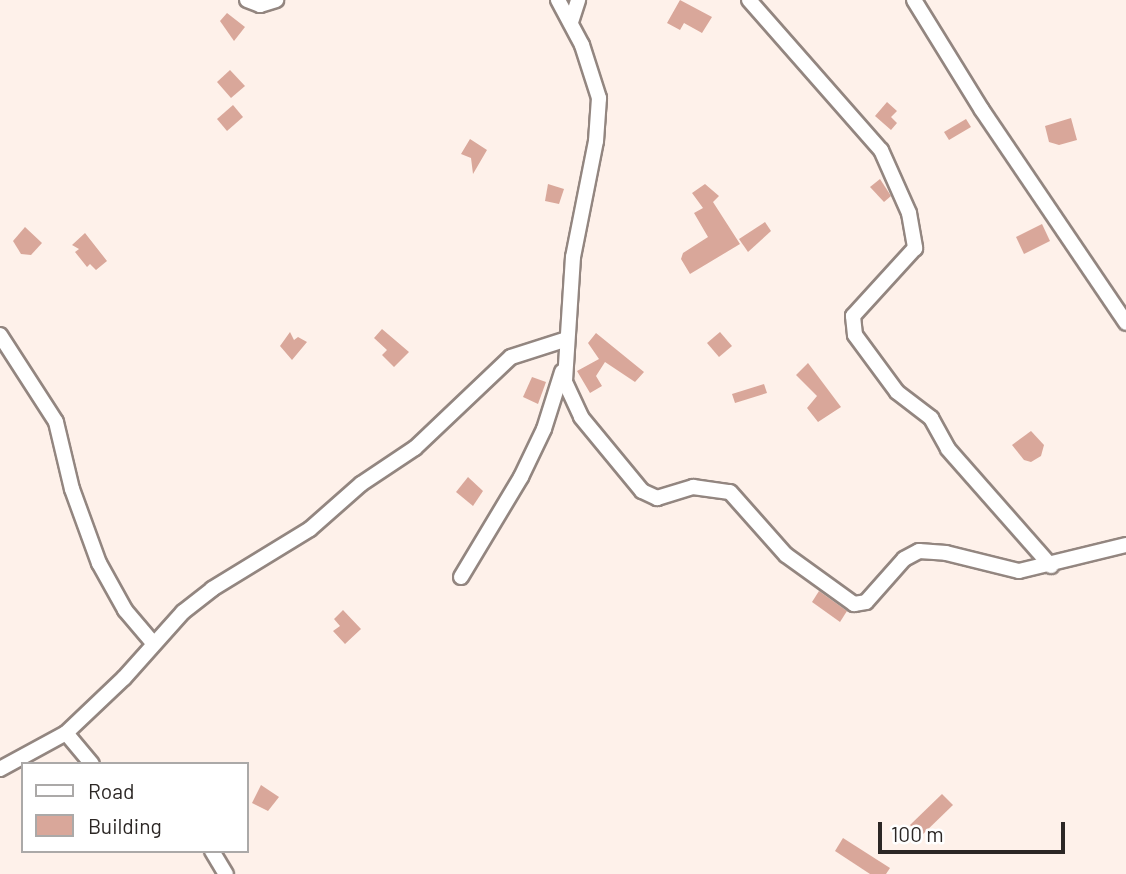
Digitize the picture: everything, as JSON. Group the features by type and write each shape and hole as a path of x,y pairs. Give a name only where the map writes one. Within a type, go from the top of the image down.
{"street":[{"path":"247,0 261,5 276,0"},
{"path":"558,0 595,76 599,115 578,213 564,364 565,382 580,417 642,491 657,498 693,487 730,492 786,555 849,602 866,602 904,559 919,551 946,552 1009,570 1051,566 1126,545"},
{"path":"570,22 578,0"},
{"path":"750,0 881,150 909,213 915,248 853,316 855,335 897,392 931,418 948,449 1051,566"},
{"path":"914,0 982,110 1126,323"},
{"path":"0,335 57,422 72,488 99,563 125,610 153,643"},
{"path":"3,763 66,733 124,678 153,643 212,589 294,540 381,469 415,448 511,357 567,339"},
{"path":"461,577 521,477 544,429 564,364"},
{"path":"66,733 90,762"},
{"path":"213,853 226,874"}],"building":[{"path":"680,0 712,17 702,33 684,23 680,30 667,23"},
{"path":"227,13 245,27 234,41 220,21"},
{"path":"230,70 245,86 231,98 217,82"},
{"path":"887,102 897,111 891,117 897,123 891,130 875,116"},
{"path":"233,105 243,117 227,131 217,119"},
{"path":"1071,118 1077,140 1059,145 1049,142 1045,126"},
{"path":"966,119 971,127 949,140 944,132"},
{"path":"470,139 487,150 473,174 471,158 461,154"},
{"path":"880,179 891,196 884,202 870,187"},
{"path":"548,184 564,189 559,204 545,201"},
{"path":"705,184 719,196 713,202 740,244 690,274 681,259 683,253 708,237 694,213 703,208 692,193"},
{"path":"765,222 771,231 748,252 739,239"},
{"path":"1042,224 1050,241 1024,254 1016,237"},
{"path":"25,227 42,243 31,255 21,254 13,241"},
{"path":"85,233 107,261 96,270 90,264 87,267 75,252 79,249 72,245"},
{"path":"382,329 409,352 394,367 382,355 387,350 374,338"},
{"path":"290,332 294,340 298,337 307,342 292,360 280,346"},
{"path":"720,332 732,346 719,357 707,343"},
{"path":"596,333 644,372 635,382 605,362 596,376 602,386 590,393 577,371 599,359 588,343"},
{"path":"808,363 841,407 818,422 807,408 817,396 796,375"},
{"path":"532,377 546,382 538,404 523,397"},
{"path":"764,384 767,393 735,403 732,394"},
{"path":"1031,431 1044,445 1041,456 1031,462 1024,460 1012,445"},
{"path":"468,477 483,491 473,506 456,492"},
{"path":"819,591 847,611 840,622 812,602"},
{"path":"343,610 361,629 345,644 333,631 340,626 334,619"},
{"path":"261,785 279,797 268,811 252,803"},
{"path":"942,794 953,805 921,836 910,825"},
{"path":"843,838 890,868 886,874 870,874 835,851"}]}
